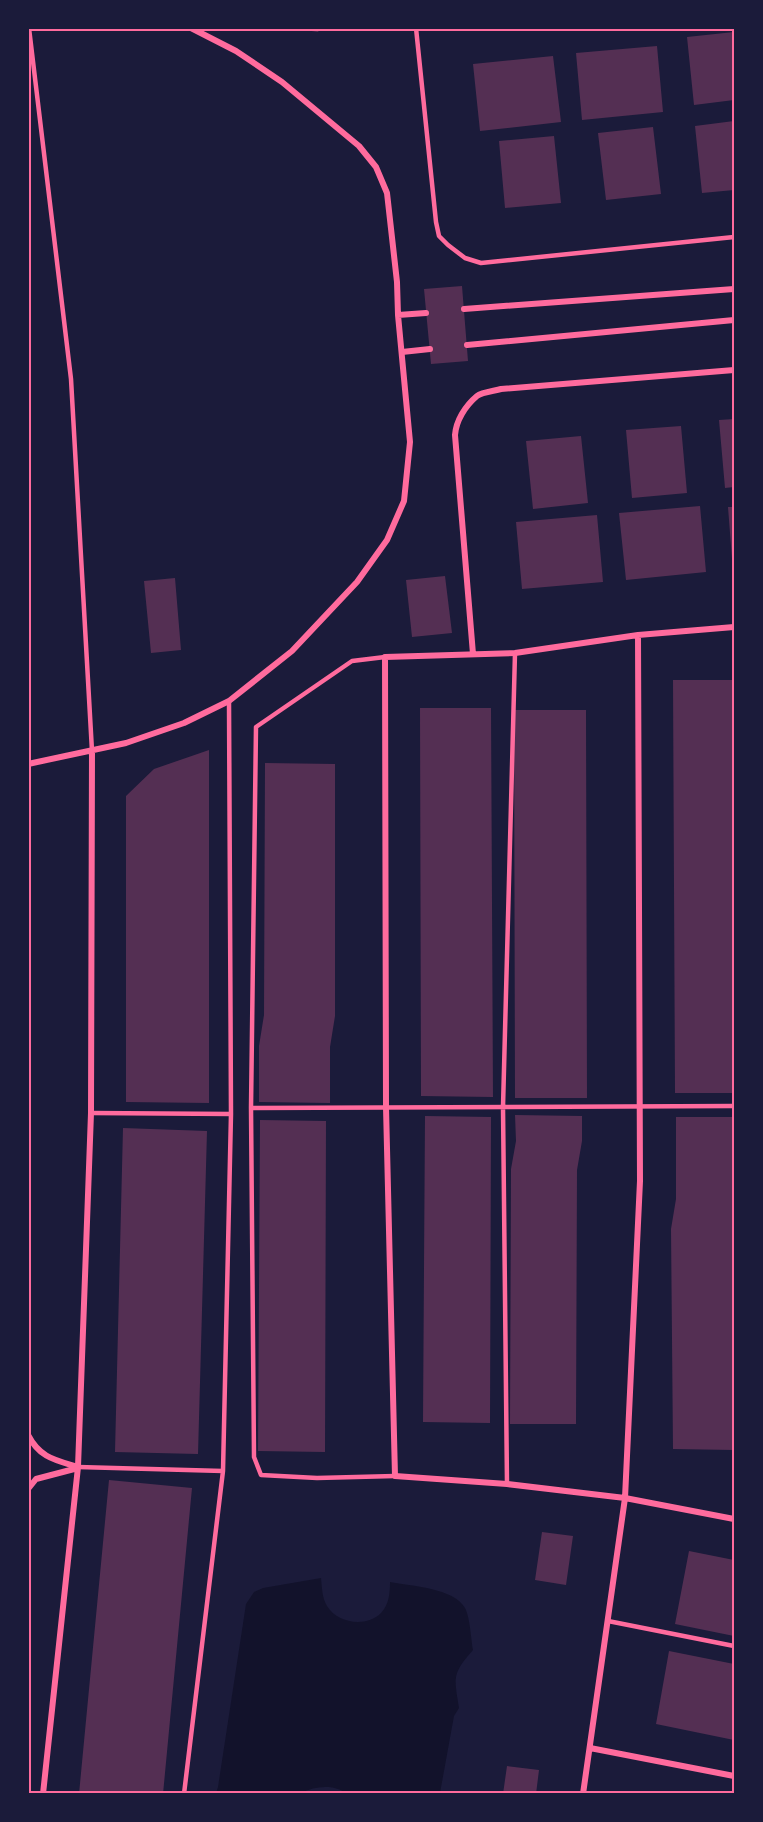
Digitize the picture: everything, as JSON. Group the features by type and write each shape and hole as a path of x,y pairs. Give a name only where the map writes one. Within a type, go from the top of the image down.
{"street":[{"path":"28,764 126,743 184,723 229,701 292,651 357,582 387,540 404,501 410,442 398,282 387,193 376,167 359,146 282,82 236,51 191,28"},
{"path":"464,309 735,289"},
{"path":"399,315 426,313"},
{"path":"467,345 735,320"},
{"path":"402,352 430,349"},
{"path":"472,654 455,435 456,424 463,411 478,395 501,389 735,370"},
{"path":"735,627 638,636 514,652 385,657 386,1107 395,1476 507,1484 625,1498 735,1519"},
{"path":"583,1794 625,1498 640,1181 638,636"},
{"path":"43,1794 78,1467 91,1113 92,751"},
{"path":"28,1435 33,1445 47,1458 78,1467"},
{"path":"28,1489 36,1479 78,1467"},
{"path":"590,1748 735,1776"}],"lane":[{"path":"29,28 71,379 92,751"},
{"path":"293,28 318,29"},
{"path":"416,28 436,222 439,236 465,258 481,263 735,237"},
{"path":"507,1484 503,1107 514,652"},
{"path":"385,657 352,661 256,727 250,1108 255,1457 261,1475 317,1478 395,1476"},
{"path":"184,1794 223,1472 231,1114 229,701"},
{"path":"250,1108 735,1106"},
{"path":"91,1113 231,1114"},
{"path":"78,1467 223,1472"},
{"path":"608,1621 735,1646"}],"shaded area":[{"path":"321,1578 323,1596 327,1606 338,1616 352,1622 368,1621 384,1610 390,1582 442,1592 452,1596 465,1608 473,1650 461,1665 456,1676 459,1708 454,1716 440,1793 346,1793 335,1788 324,1787 301,1793 216,1793 246,1604 254,1592 263,1588"}],"building":[{"path":"734,32 734,100 694,105 687,37"},
{"path":"657,46 663,112 582,120 576,53"},
{"path":"553,56 561,122 480,131 473,64"},
{"path":"734,121 734,190 702,193 695,126"},
{"path":"653,127 661,194 606,200 598,133"},
{"path":"554,136 561,203 505,208 499,141"},
{"path":"462,286 468,361 431,364 424,289"},
{"path":"734,419 734,487 725,488 719,420"},
{"path":"681,426 687,493 632,498 626,430"},
{"path":"581,436 588,503 533,509 526,441"},
{"path":"700,506 706,572 626,580 619,513"},
{"path":"728,507 734,507 733,572"},
{"path":"597,515 603,582 522,589 516,522"},
{"path":"445,576 452,633 412,637 406,580"},
{"path":"175,578 181,650 151,653 144,581"},
{"path":"673,680 734,680 734,1093 675,1093"},
{"path":"420,708 491,708 493,1097 421,1096"},
{"path":"514,710 586,710 587,1098 515,1098"},
{"path":"209,750 209,1103 126,1102 126,796 154,769"},
{"path":"265,763 335,764 335,1016 330,1047 330,1103 259,1102 259,1046 264,1015"},
{"path":"515,1115 582,1116 582,1141 577,1170 576,1424 510,1424 511,1169 516,1141"},
{"path":"425,1116 491,1117 490,1423 423,1422"},
{"path":"676,1117 734,1117 734,1450 673,1449 671,1229 676,1199"},
{"path":"260,1120 326,1121 325,1452 258,1451"},
{"path":"123,1128 207,1131 198,1454 115,1452"},
{"path":"109,1480 192,1488 163,1794 79,1794"},
{"path":"542,1532 573,1536 566,1585 535,1580"},
{"path":"689,1551 734,1560 734,1636 675,1624"},
{"path":"669,1651 734,1664 734,1740 656,1724"},
{"path":"507,1766 539,1770 536,1794 503,1794"}]}
